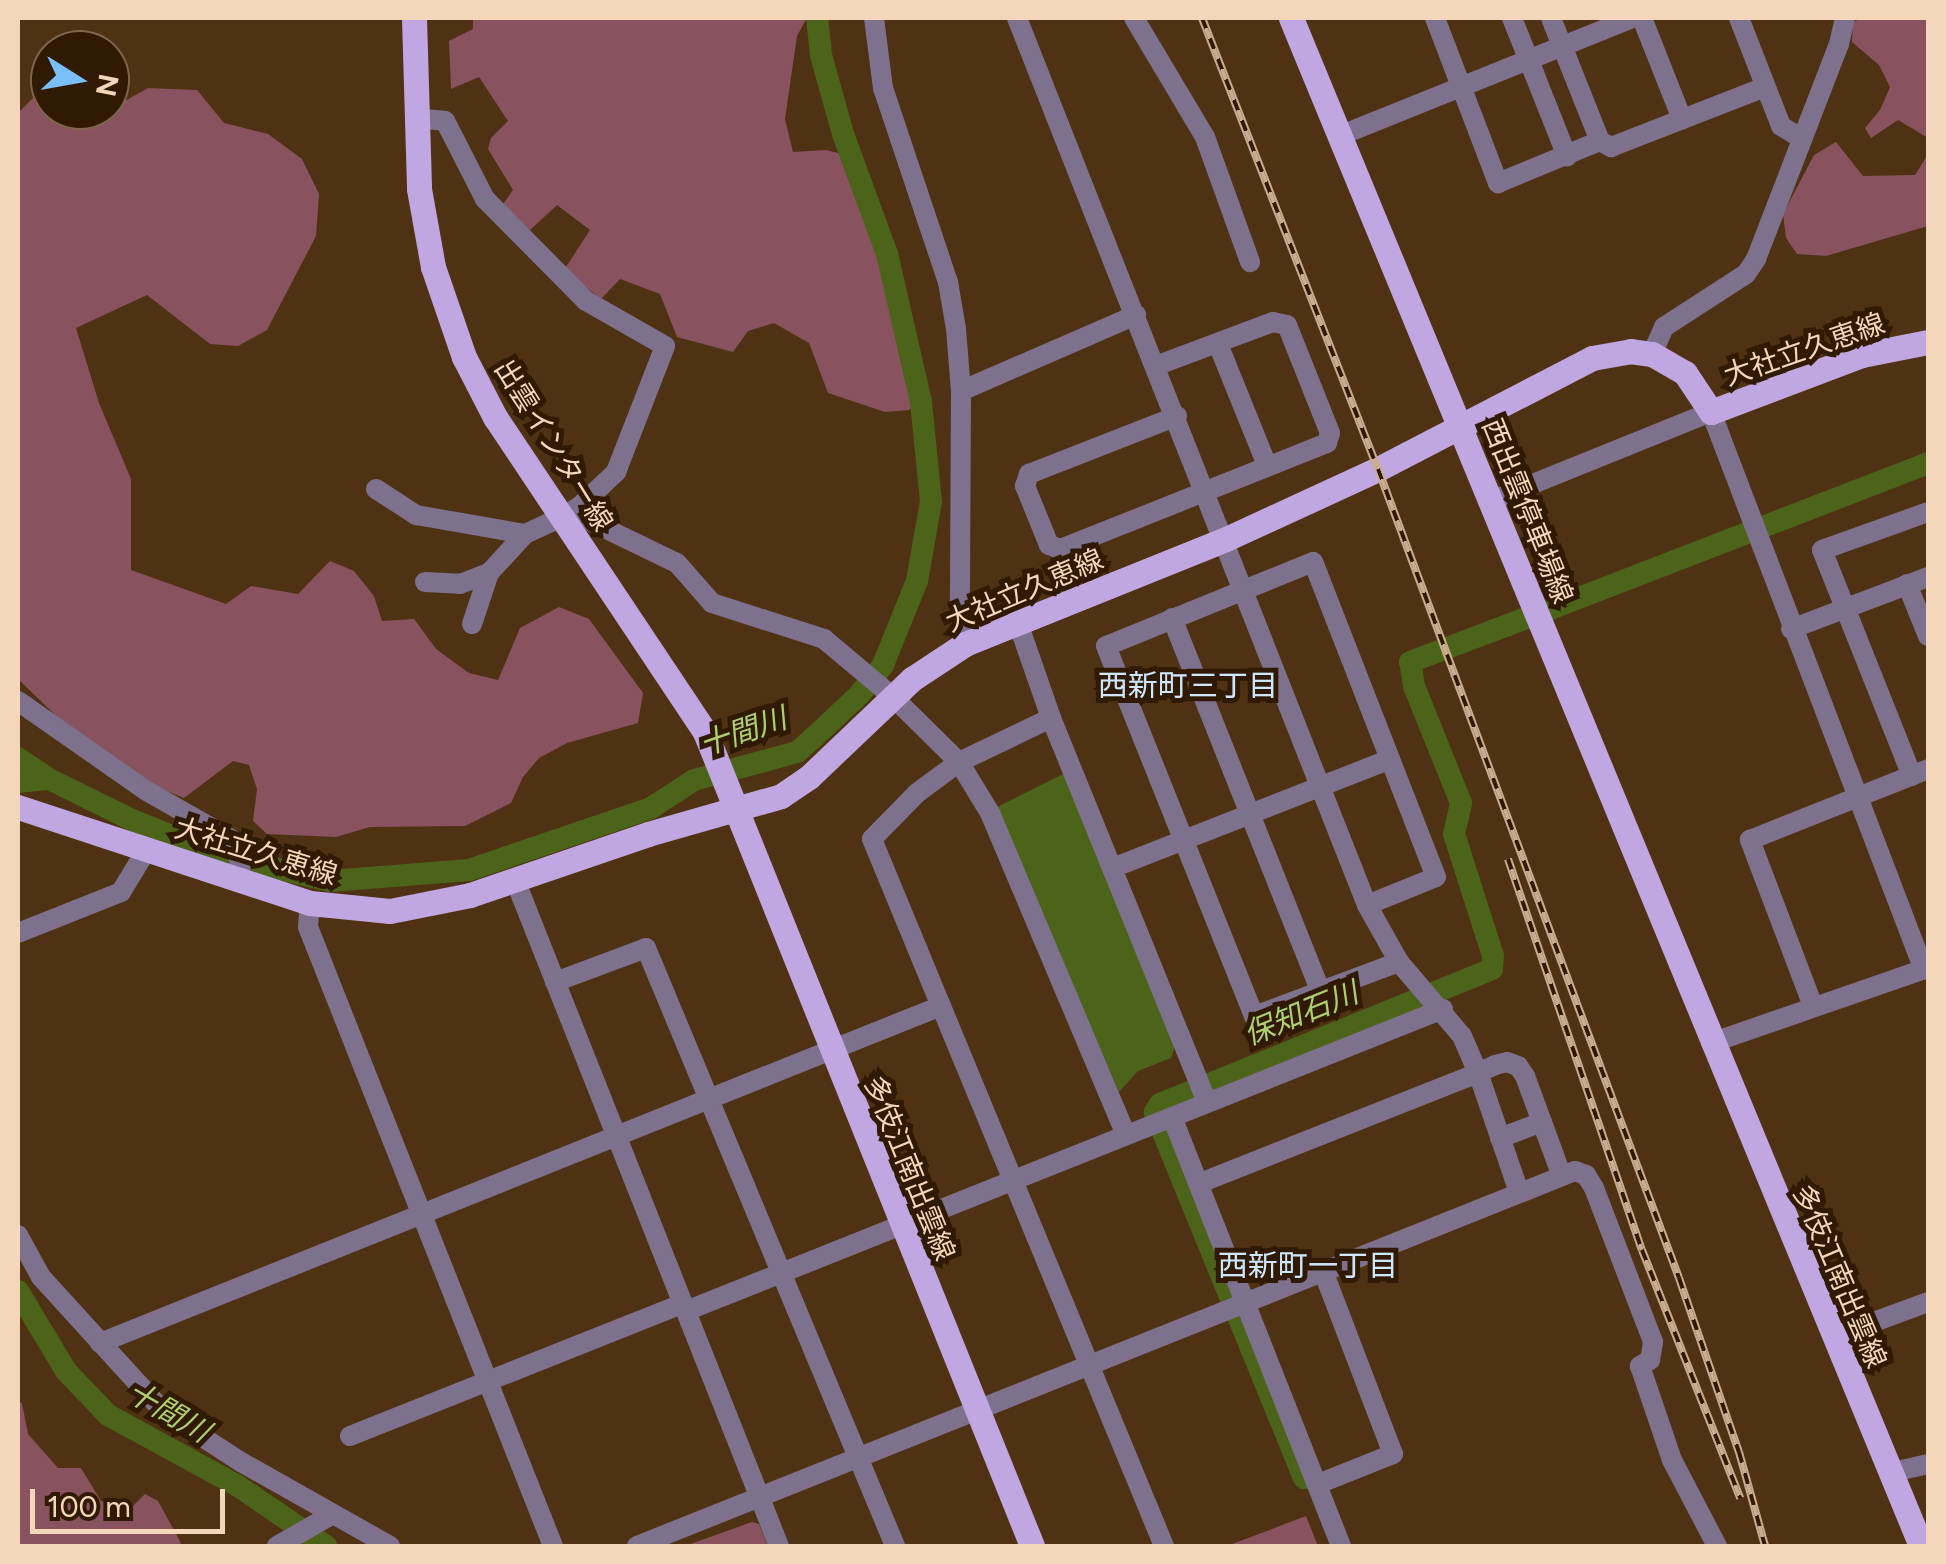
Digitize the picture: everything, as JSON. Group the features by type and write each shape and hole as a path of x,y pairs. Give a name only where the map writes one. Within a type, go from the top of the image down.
{"main road":[{"name":"出雲インター線","path":"414,18 420,189 434,267 464,357 495,417 571,512 713,750 733,797"},
{"name":"西出雲停車場線","path":"1291,18 1462,426 1708,1036"},
{"name":"大社立久恵線","path":"18,806 310,902 390,911 470,896 733,797 780,796 808,778 893,697 966,644 1226,539 1462,426 1592,358 1630,351 1652,354 1684,373 1711,412 1862,355 1928,342"},
{"name":"多伎江南出雲線","path":"733,797 830,1049 1032,1546"},
{"name":"多伎江南出雲線","path":"1708,1036 1921,1546"}],"street":[{"path":"874,18 883,88 948,282 961,391 960,615 966,644"},
{"path":"1017,18 1208,491 1242,590 1367,905 1399,962 1443,1009 1462,1036 1519,1192"},
{"path":"1134,18 1205,137 1250,262"},
{"path":"1435,18 1498,183 1600,142"},
{"path":"1512,18 1567,156"},
{"path":"1551,18 1600,142 1612,148 1765,87"},
{"path":"1339,136 1633,18"},
{"path":"1642,18 1682,119"},
{"path":"1738,18 1781,126 1801,138"},
{"path":"1652,354 1664,327 1746,274 1768,230 1774,203 1839,44 1845,18"},
{"path":"417,118 445,121 485,200 586,301 666,346 616,472 571,512 525,534 489,573 472,624"},
{"path":"961,391 1136,315"},
{"path":"1158,365 1273,322 1287,325 1330,433 1327,444 1060,549 1049,545 1025,486 1029,474 1177,416"},
{"path":"1218,344 1268,465"},
{"path":"1492,500 1711,412 1926,969 1708,1036"},
{"path":"376,489 416,514 525,534"},
{"path":"571,512 677,563 712,603 824,639 893,697 959,762 996,828 1125,1133"},
{"path":"1813,1006 1750,840 1920,773 1845,612 1822,550 1928,512"},
{"path":"1367,905 1436,877 1312,562 1106,646 1254,1016 1399,962"},
{"path":"425,582 460,584 489,573"},
{"path":"1792,629 1845,612 1928,577"},
{"path":"1907,584 1928,636"},
{"path":"1172,618 1320,990"},
{"path":"1018,623 1051,718 1115,866 1208,1102"},
{"path":"18,701 116,771 230,839 238,846 241,879"},
{"path":"1051,718 959,762 917,792 872,839 1164,1546"},
{"path":"1115,866 1390,758"},
{"path":"18,933 121,892 147,849"},
{"path":"515,880 779,1546"},
{"path":"310,902 308,926 554,1546"},
{"path":"555,982 646,948 895,1546"},
{"path":"100,1343 941,1006"},
{"path":"350,1436 780,1274 1443,1009"},
{"path":"1200,1183 1507,1062 1518,1066 1561,1174"},
{"path":"1172,1117 1342,1546"},
{"path":"1500,1138 1542,1122"},
{"path":"637,1546 1575,1171 1586,1176 1594,1188 1653,1342 1650,1360 1640,1366 1672,1460 1717,1546"},
{"path":"18,1236 41,1277 164,1412 390,1546"},
{"path":"1318,1484 1393,1454 1323,1271"},
{"path":"1833,1337 1928,1302"},
{"path":"1889,1473 1928,1464"},
{"path":"277,1546 333,1514"}],"shaded area":[{"path":"473,18 807,18 797,36 785,119 793,152 826,150 862,159 898,258 926,391 909,410 885,412 828,393 809,343 774,323 748,331 733,352 677,337 660,294 620,279 601,299 564,270 590,230 557,205 529,231 501,207 513,190 488,149 491,138 508,121 479,77 451,89 449,41 473,29"},
{"path":"1862,18 1928,18 1928,138 1898,120 1871,138 1865,128 1880,110 1890,87 1879,65 1852,42 1853,22"},
{"path":"148,88 197,90 224,123 268,134 302,159 319,194 316,236 267,330 238,346 210,344 147,295 76,328 99,403 131,479 131,570 226,604 251,586 298,594 330,561 354,571 374,596 382,621 414,619 436,649 469,673 498,680 520,628 559,607 589,619 643,693 638,723 567,743 539,758 523,777 511,803 465,826 370,827 336,837 267,834 253,821 257,789 249,765 233,761 184,798 162,789 79,738 18,679 18,113 30,101 30,130 130,130 130,98"},
{"path":"1836,142 1863,176 1915,175 1928,154 1928,226 1826,256 1797,254 1786,238 1783,214 1814,155"},
{"path":"1067,772 1176,1044 1171,1058 1138,1071 1119,1092 995,808"},
{"path":"18,1402 22,1403 28,1434 58,1468 81,1468 101,1501 131,1508 145,1494 158,1501 181,1543 18,1546"},
{"path":"1306,1516 1318,1546 1227,1546"},
{"path":"752,1522 759,1524 768,1546 685,1546"}],"waterway":[{"name":"十間川","path":"18,758 49,779 132,820 225,857 331,881 469,870 651,808 694,780 797,752 813,738 859,695 883,665 917,581 931,502 921,402 887,254 843,134 821,55 817,18"},
{"name":"保知石川","path":"1545,611 1928,463"},
{"name":"保知石川","path":"1304,1478 1155,1112 1160,1104 1492,969 1493,956 1454,834 1461,803 1414,686 1410,662 1529,617"},
{"name":"十間川","path":"18,782 49,779"},
{"name":"十間川","path":"18,1291 66,1371 108,1415 238,1486 326,1546"}],"railway":[{"path":"1202,18 1378,469 1679,1278 1739,1452 1765,1546"},
{"path":"1508,859 1642,1250 1740,1498"}],"district":[{"name":"西新町三丁目","path":"1188,686"},
{"name":"西新町一丁目","path":"1308,1266"}]}
